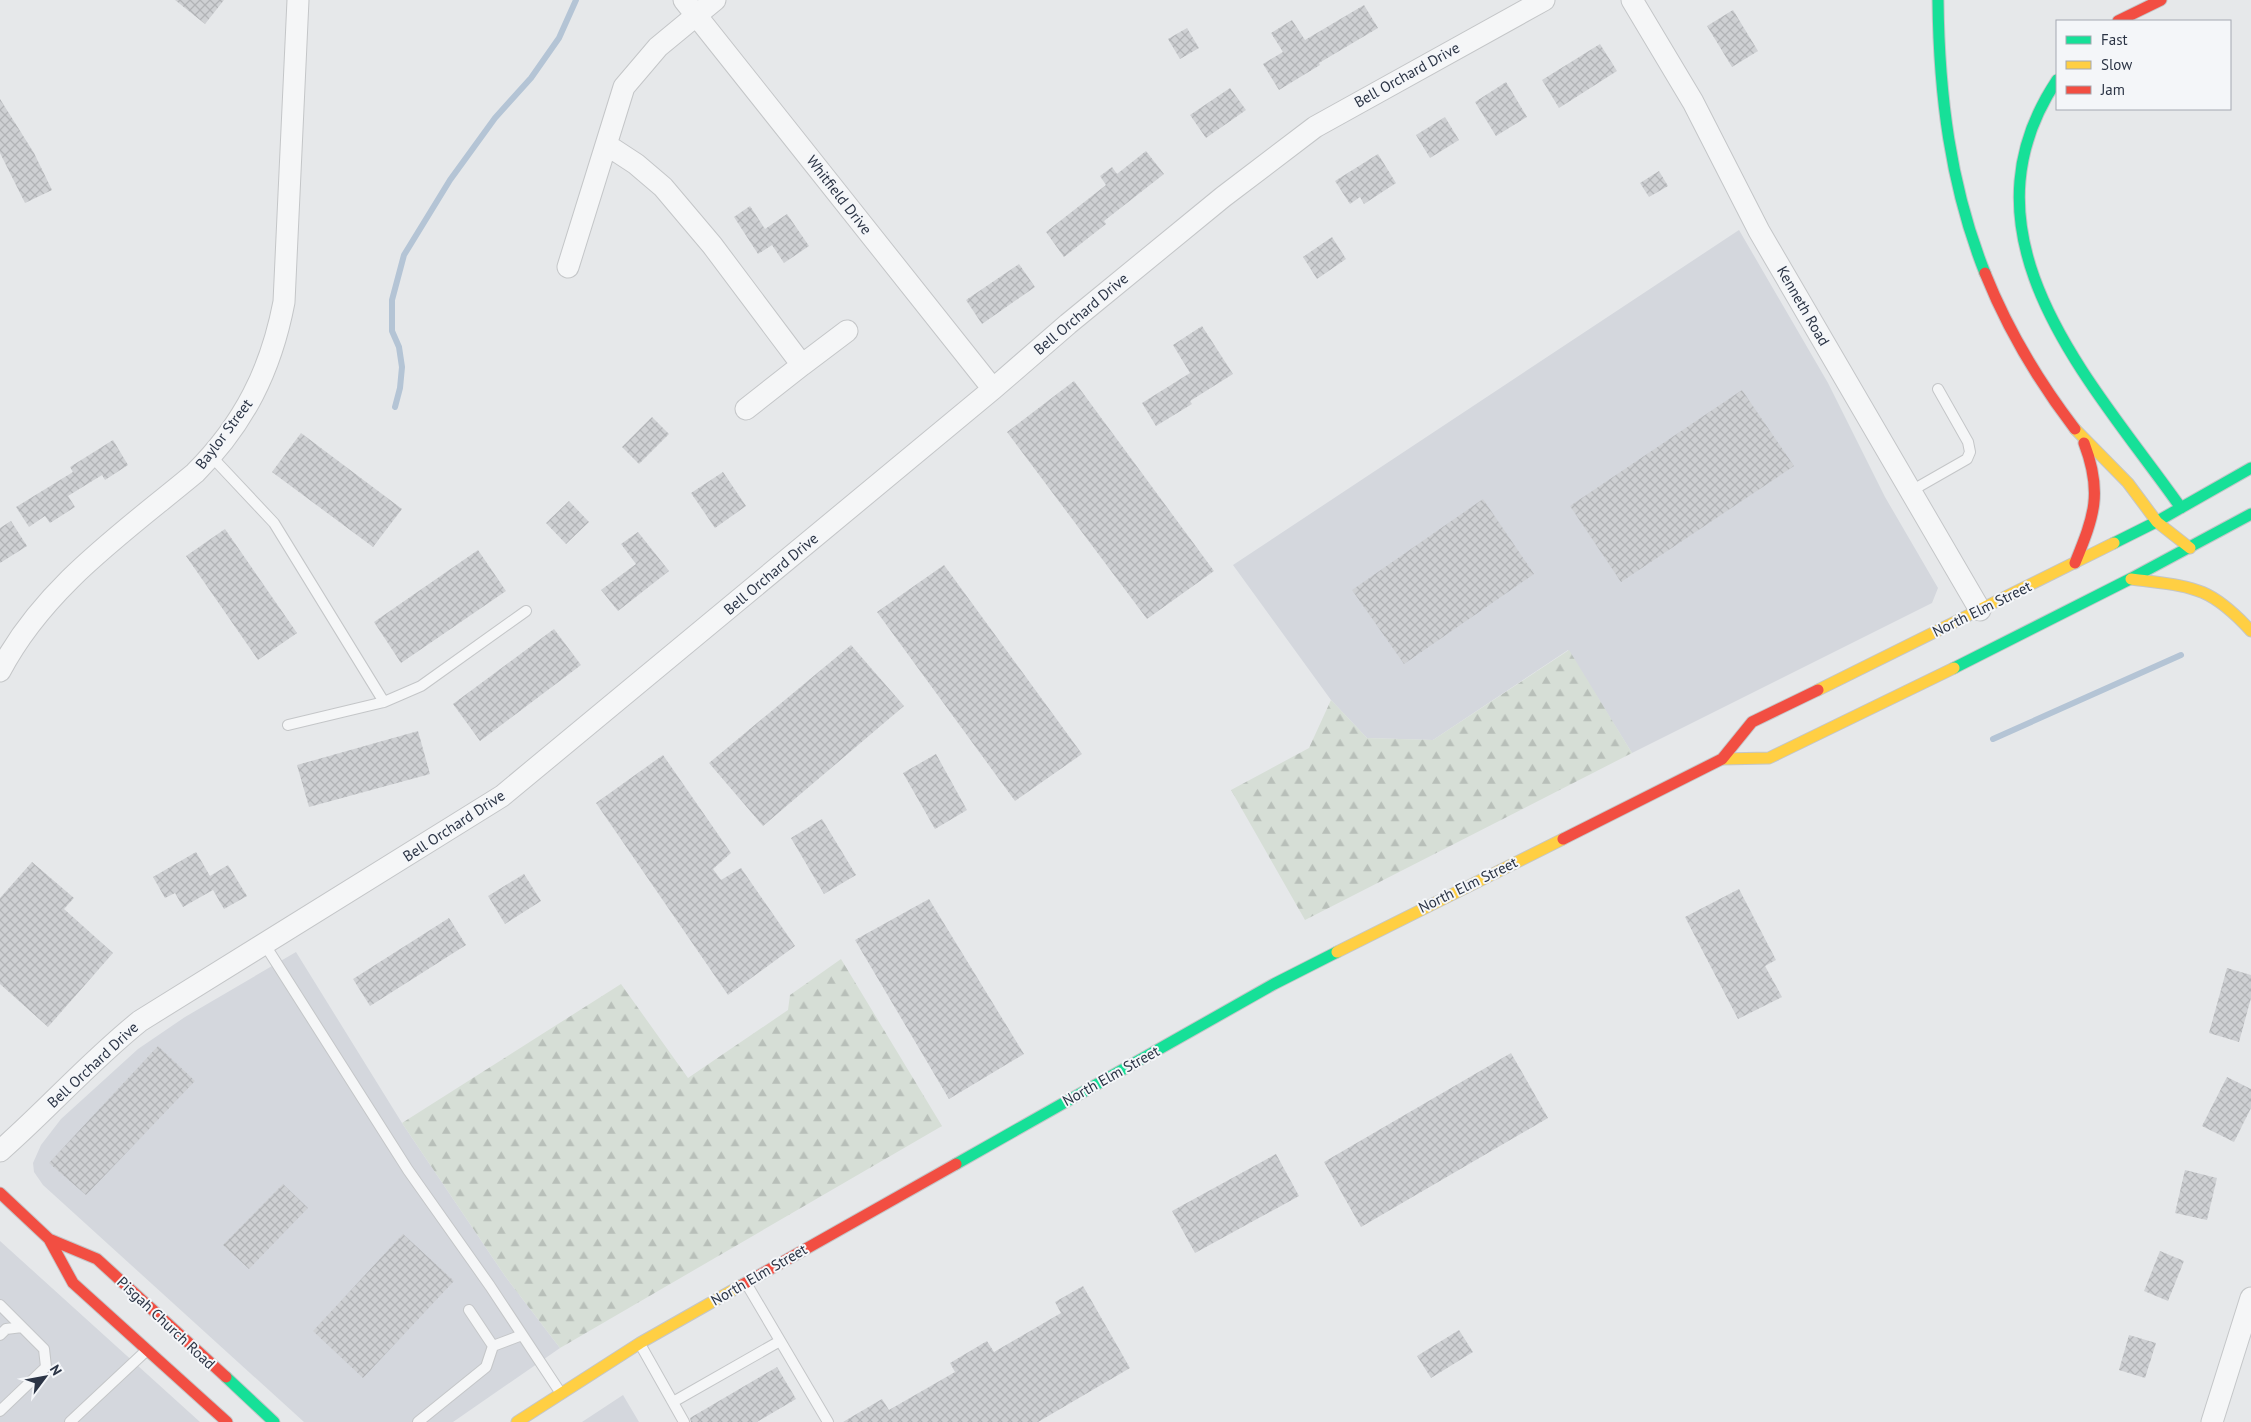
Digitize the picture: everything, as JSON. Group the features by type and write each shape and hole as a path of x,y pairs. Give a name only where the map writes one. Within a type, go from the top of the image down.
{"main road":[{"path":"1938,0 1939,60 1944,127 1962,210 1987,278 2017,340 2034,369 2080,435 2091,459 2097,492 2092,522 2075,563"},
{"path":"2120,20 2161,0"},
{"path":"2056,82 2040,109 2029,137 2022,166 2019,191 2020,217 2023,243 2030,271 2044,304 2068,348 2181,508"},
{"path":"2080,435 2130,484 2156,522 2190,548"},
{"name":"North Elm Street","path":"517,1422 560,1392 640,1343 1274,984 1722,759 1752,722 2156,522 2251,468"},
{"name":"North Elm Street","path":"1722,759 1769,758 2131,579 2251,514"},
{"path":"2131,579 2198,590 2210,595 2233,612 2251,631"},
{"name":"Pisgah Church Road","path":"0,1193 50,1239 97,1259 274,1422"},
{"name":"Pisgah Church Road","path":"50,1239 73,1283 226,1422"}],"street":[{"name":"Baylor Street","path":"0,672 27,626 49,598 73,575 194,473 211,456 255,394 268,366 284,302 298,0"},
{"path":"568,267 624,87 690,7 715,0"},
{"name":"Bell Orchard Drive","path":"0,1151 112,1043 140,1021 502,796 993,389 1068,324 1223,197 1315,126 1544,0"},
{"name":"Kenneth Road","path":"1632,0 1679,76 1748,211 1980,610"},
{"name":"Whitfield Drive","path":"690,7 993,389"},
{"path":"607,145 636,164 663,187 712,246 802,365"},
{"path":"746,409 847,331"},
{"path":"2212,1422 2251,1298"}],"lane":[{"path":"1911,491 1967,459 1970,452 1968,442 1938,389"},
{"path":"211,456 274,523 384,702"},
{"path":"288,725 384,702 421,686 526,611"},
{"path":"266,944 408,1170 560,1392"},
{"path":"746,1283 828,1422"},
{"path":"0,1305 44,1349 46,1367 0,1411"},
{"path":"469,1310 493,1346"},
{"path":"0,1335 6,1329 22,1327"},
{"path":"493,1346 522,1335"},
{"path":"673,1402 780,1342"},
{"path":"640,1343 684,1422"},
{"path":"418,1422 486,1368 493,1346"},
{"path":"70,1422 148,1350"}],"shaded area":[{"path":"1739,230 1828,383 1885,497 1938,588 1932,603 1632,753 1568,650 1433,740 1367,738 1331,700 1233,565"},
{"path":"296,952 402,1123 505,1276 560,1348 453,1422 304,1422 43,1185 34,1172 33,1163 41,1145 61,1119 138,1049 185,1017"},
{"path":"0,1241 200,1422 0,1422"},
{"path":"623,1395 639,1422 582,1422"}],"green space":[{"path":"1569,650 1632,753 1305,920 1231,790 1309,748 1331,700 1367,738 1433,740"},
{"path":"841,959 942,1126 560,1348 505,1276 402,1123 621,984 688,1078 788,1010 790,995"}],"building":[{"path":"175,0 224,0 205,24"},
{"path":"1364,5 1378,28 1319,63 1320,65 1279,90 1263,64 1283,52 1271,33 1292,20 1305,40"},
{"path":"1733,10 1758,51 1732,67 1707,26"},
{"path":"1187,28 1199,48 1180,59 1168,39"},
{"path":"1600,44 1617,71 1559,108 1542,80"},
{"path":"1506,82 1527,117 1496,136 1475,102"},
{"path":"1230,88 1246,110 1206,138 1190,115"},
{"path":"0,99 34,153 52,190 25,203 0,153"},
{"path":"1445,117 1459,140 1430,158 1416,135"},
{"path":"1146,151 1164,174 1104,221 1106,224 1064,257 1046,232 1106,185 1100,176 1112,167 1117,174"},
{"path":"1378,154 1396,183 1364,204 1360,197 1350,204 1335,181"},
{"path":"1659,171 1668,186 1649,197 1640,183"},
{"path":"750,206 765,229 787,214 809,246 784,263 772,245 758,254 734,217"},
{"path":"1332,237 1346,259 1317,279 1303,257"},
{"path":"1019,264 1035,287 982,324 966,300"},
{"path":"1202,326 1233,374 1190,401 1192,404 1156,426 1142,403 1190,373 1173,345"},
{"path":"1074,381 1214,571 1147,619 1007,432"},
{"path":"1742,390 1794,466 1621,582 1570,506"},
{"path":"652,417 669,434 639,464 622,447"},
{"path":"301,433 402,509 373,547 272,472"},
{"path":"113,440 128,465 105,480 102,475 68,496 75,507 50,523 45,516 29,527 16,507 73,472 70,467"},
{"path":"723,472 746,506 715,528 691,493"},
{"path":"1483,499 1534,574 1404,664 1352,590"},
{"path":"569,501 589,522 566,544 546,523"},
{"path":"11,521 27,546 0,563 0,528"},
{"path":"225,529 297,633 258,660 186,556"},
{"path":"638,532 669,571 618,611 601,590 636,564 621,544"},
{"path":"478,550 506,591 401,663 374,622"},
{"path":"944,565 1082,754 1015,801 877,612"},
{"path":"554,629 581,665 480,741 453,704"},
{"path":"851,645 904,706 763,826 709,763"},
{"path":"418,731 430,774 309,807 297,765"},
{"path":"936,754 967,810 935,829 903,773"},
{"path":"663,755 731,853 713,869 721,880 741,868 795,946 728,995 596,803"},
{"path":"822,819 856,875 824,894 791,838"},
{"path":"196,852 210,876 228,865 247,896 224,909 213,890 183,907 175,893 165,898 153,877"},
{"path":"32,862 74,898 64,909 113,953 48,1027 0,984 0,898"},
{"path":"524,874 541,901 505,924 488,896"},
{"path":"1739,889 1776,960 1765,966 1782,997 1738,1019 1685,917"},
{"path":"929,899 1024,1054 949,1099 855,940"},
{"path":"449,918 466,945 370,1006 353,979"},
{"path":"2227,968 2251,975 2251,998 2239,1042 2209,1033"},
{"path":"158,1046 195,1081 86,1195 49,1163"},
{"path":"1511,1053 1548,1118 1361,1227 1324,1162"},
{"path":"2227,1077 2251,1089 2251,1108 2234,1142 2202,1126"},
{"path":"1276,1154 1299,1196 1195,1253 1172,1211"},
{"path":"2185,1170 2217,1178 2207,1220 2175,1213"},
{"path":"283,1184 308,1208 249,1269 223,1245"},
{"path":"403,1234 454,1281 363,1378 313,1331"},
{"path":"2160,1251 2184,1261 2168,1301 2144,1291"},
{"path":"1083,1286 1130,1368 1038,1422 843,1422 882,1399 889,1410 955,1372 950,1363 987,1341 994,1352 1061,1313 1055,1302"},
{"path":"1459,1330 1473,1352 1431,1378 1417,1356"},
{"path":"2129,1335 2156,1343 2145,1378 2119,1370"},
{"path":"777,1367 796,1399 757,1422 691,1422 690,1418"}],"waterway":[{"path":"395,407 400,388 402,367 399,347 392,331 392,300 404,255 450,180 495,118 531,78 559,38 576,0"},
{"path":"1993,739 2181,655"}],"traffic: fast":[{"path":"1938,0 1941,70 1949,139 1963,206 1985,273"},
{"path":"2056,82 2028,139 2019,196 2026,252 2046,307 2075,360 2181,508"},
{"path":"2114,543 2156,522 2251,468"},
{"path":"1954,668 2132,578 2251,514"},
{"path":"956,1164 1274,984 1337,952"},
{"path":"226,1377 274,1422"}],"traffic: slow":[{"path":"2075,429 2128,483 2157,522 2190,548"},
{"path":"1818,690 2114,543"},
{"path":"2131,579 2197,590 2223,604 2251,631"},
{"path":"1722,759 1769,758 1954,668"},
{"path":"1337,952 1563,839"},
{"path":"517,1422 640,1343 742,1285"}],"traffic: jam":[{"path":"2120,20 2161,0"},
{"path":"1985,273 2003,314 2025,354 2049,393 2075,429"},
{"path":"2075,563 2091,518 2095,491 2090,461 2084,443"},
{"path":"1563,839 1722,759 1752,722 1818,690"},
{"path":"742,1285 956,1164"},
{"path":"0,1193 49,1239 73,1283 227,1422"},
{"path":"49,1239 97,1259 226,1377"}]}
